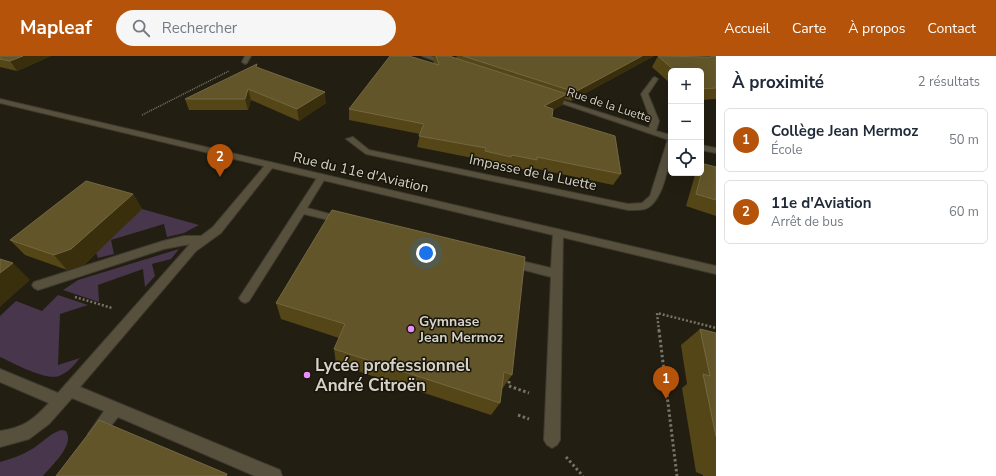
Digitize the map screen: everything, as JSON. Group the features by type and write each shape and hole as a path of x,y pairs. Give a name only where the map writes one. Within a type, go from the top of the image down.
{"street":[{"path":"425,56 451,63"},
{"path":"652,132 655,121 644,94 655,78"},
{"name":"Rue de la Luette","path":"542,95 668,137"},
{"name":"Rue du 11e d'Aviation","path":"0,102 716,270"},
{"name":"Impasse de la Luette","path":"350,139 366,152 628,207 645,206 654,197 668,152"},
{"path":"704,148 716,151"},
{"path":"0,440 24,434 44,419 192,248 217,230 270,165"},
{"path":"245,298 322,177"},
{"path":"301,210 354,223"},
{"path":"552,440 558,233"},
{"path":"38,285 163,245 184,240 204,240"},
{"path":"497,259 557,274"},
{"path":"0,375 115,409 265,474"},
{"path":"87,445 115,409"}],"path":[{"path":"120,129 144,114 246,59"},
{"path":"38,285 134,315"},
{"path":"677,476 657,312 716,328"}],"shaded area":[{"path":"142,209 199,225 184,233 167,237 164,224 111,240 114,254 98,258 96,253"},
{"path":"179,249 171,259 152,264 155,276 145,287 143,269 98,285 99,302 63,290 78,280"},
{"path":"58,295 88,305 60,314 58,365 80,358 73,366 63,374 53,377 30,371 0,357 0,316 16,301 42,311"},
{"path":"61,430 66,431 68,437 65,448 57,461 43,476 0,476 0,462 16,457 36,447"}],"building":[{"path":"0,56 23,56 10,61 0,59"},
{"path":"390,56 409,56 439,65 436,56 449,56 567,94 544,106 553,109 552,117 615,136 621,174 537,157 537,160 512,155 511,157 485,151 486,148 419,136 424,124 349,109"},
{"path":"463,56 642,56 575,92"},
{"path":"658,56 716,56 716,88 704,89 704,68 672,68"},
{"path":"257,64 256,67 325,92 297,109 248,89 245,99 185,99"},
{"path":"704,164 716,167 716,200 696,194 701,176 704,176"},
{"path":"86,181 133,194 71,249 54,255 10,240"},
{"name":"Gymnase Jean Mermoz","path":"332,210 525,257 512,375 504,372 500,403 334,349 345,324 276,303"},
{"path":"0,259 13,263 0,273"},
{"path":"700,329 716,333 716,436 703,374 710,376"},
{"path":"99,420 227,474 226,476 56,476"}],"place":[{"name":"11e d'Aviation","path":"220,177"},
{"name":"Gymnase Jean Mermoz","path":"411,329"},
{"name":"Lycée professionnel André Citroën","path":"307,375"},
{"name":"Collège Jean Mermoz","path":"666,399"}]}
